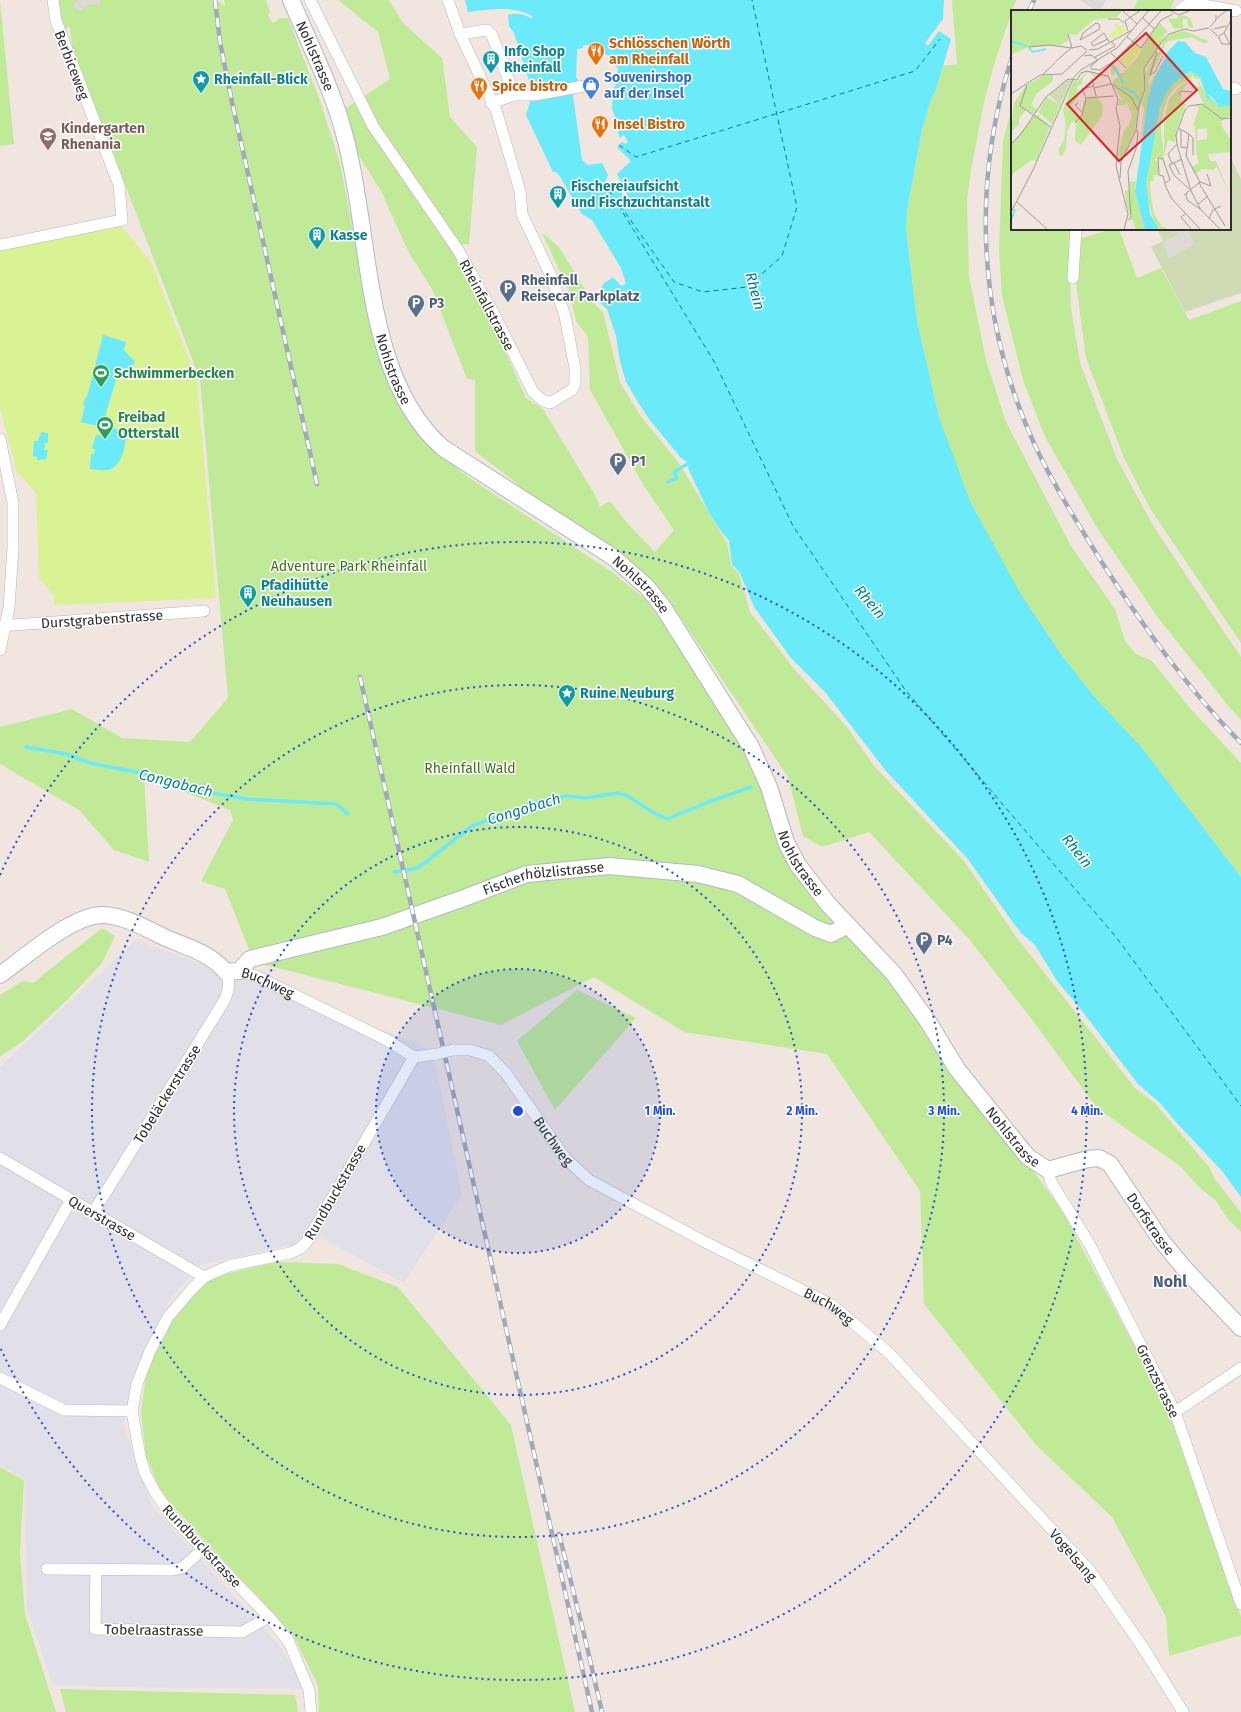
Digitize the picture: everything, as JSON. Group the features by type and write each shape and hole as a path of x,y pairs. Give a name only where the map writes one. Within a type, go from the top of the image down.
{"street":[{"name":"Berbiceweg","path":"0,245 122,220 118,185 56,21 53,0"},
{"name":"Nohlstrasse","path":"291,0 326,80 345,137 358,194 372,289 380,329 396,379 419,422 432,439 444,448 613,557 636,576 654,596 751,747 769,787 786,842 798,865 813,886 894,974 929,1023 957,1069 1028,1158 1048,1170"},
{"name":"Rheinfallstrasse","path":"310,0 373,126 458,250 496,316 532,392 542,400 550,403 572,390 575,384 575,368 561,305 552,278 522,214 520,191 496,110 491,102"},
{"path":"448,0 460,34 491,102 514,94 535,95 584,86"},
{"path":"1180,10 1185,6 1193,3 1231,10"},
{"path":"1231,10 1236,11"},
{"path":"460,34 487,30 490,32 514,94"},
{"path":"1073,278 1076,230"},
{"path":"0,439 13,503 13,548 9,608 3,626 0,650"},
{"name":"Durstgrabenstrasse","path":"3,626 204,611"},
{"name":"Fischerhölzlistrasse","path":"232,971 250,959 382,927 527,874 609,866 698,874 738,884 815,928 832,934 848,925"},
{"name":"Buchweg","path":"0,975 69,926 85,918 103,914 119,917 191,948 232,971 256,976 387,1040 414,1057 453,1050 470,1050 489,1056 504,1072 565,1158 589,1180 707,1243 832,1305 889,1353 944,1412"},
{"name":"Tobeläckerstrasse","path":"93,1213 224,1001 229,987 229,980 232,971"},
{"name":"Rundbuckstrasse","path":"311,1712 309,1690 289,1642 269,1617 202,1550 173,1518 152,1486 145,1473 140,1456 132,1411 137,1384 142,1368 168,1317 179,1301 204,1277 228,1266 290,1253 299,1249 306,1243 414,1057"},
{"name":"Querstrasse","path":"0,1158 204,1277"},
{"name":"Dorfstrasse","path":"1048,1170 1088,1159 1099,1158 1110,1164 1161,1240 1184,1268 1241,1328"},
{"name":"Grenzstrasse","path":"1048,1170 1051,1182 1090,1245 1175,1412 1241,1604"},
{"path":"0,1325 71,1200"},
{"path":"1175,1412 1241,1368"},
{"path":"0,1378 64,1410 132,1411"},
{"name":"Vogelsang","path":"944,1412 1090,1571 1144,1650 1183,1712"},
{"path":"47,1569 172,1570 182,1568 202,1550"},
{"name":"Tobelraastrasse","path":"96,1569 95,1629 242,1632 269,1617"}],"shaded area":[{"path":"80,0 100,0 100,4 88,5 80,11 74,7 73,3"},
{"path":"1080,0 1106,0 1101,10 1094,10"},
{"path":"1176,230 1180,230 1181,233 1182,230 1187,230 1194,244 1169,259 1163,242 1178,235"},
{"path":"136,940 423,1045 435,1062 462,1194 404,1283 322,1238 200,1265 168,1302 137,1368 123,1424 152,1506 278,1644 307,1689 53,1686 27,1608 25,1479 0,1465 0,1067"}],"green space":[{"path":"0,0 14,144 0,146"},
{"name":"Rheinfall Wald","path":"57,0 217,0 225,6 224,0 266,0 270,12 268,15 273,23 279,18 288,18 319,98 340,163 372,330 403,411 429,445 468,477 612,572 655,607 701,677 754,768 780,850 796,877 893,981 945,1067 1032,1169 1063,1212 1159,1392 1188,1459 1241,1617 1241,1635 1169,1656 1166,1617 1112,1517 1036,1445 924,1304 920,1191 827,1054 684,1032 594,977 501,1025 254,962 225,889 201,881 233,820 230,810 144,776 149,862 114,850 79,810 0,764 0,727 72,709 122,738 190,742 228,698 200,379 72,47 70,27 62,30"},
{"path":"338,0 389,0 403,23 442,58 450,117 477,147 469,244 449,246 490,318 526,398 543,409 595,495 600,507 610,501 628,524 655,552 674,530 644,486 590,390 588,337 576,321 569,291 542,233 559,247 592,301 603,312 620,382 639,414 679,463 727,543 731,564 739,574 750,612 795,670 847,727 874,766 964,861 1017,938 1135,1088 1155,1103 1209,1167 1215,1179 1241,1213 1241,1232 1227,1218 1216,1201 1199,1187 1180,1166 1097,1108 1030,1017 969,939 869,832 822,847 803,836 788,777 670,602 647,579 552,511 475,451 475,380 467,379 432,289 408,251 381,191 354,148 343,110 390,79 378,32"},
{"path":"952,0 1016,0 1013,10 1011,10 1011,15 995,61 984,102 967,200 969,276 986,360 1006,422 1071,546 1115,609 1125,641 1136,654 1152,661 1189,707 1241,763 1241,877 1142,748 1094,696 1061,654 1019,591 1001,560 970,501 953,458 939,417 917,321 906,229 907,211 922,130 931,99 935,93 943,66 957,64"},
{"path":"1138,0 1174,0 1170,10 1133,10"},
{"path":"1011,111 1011,230 1072,230 1069,250 1071,308 1080,363 1117,459 1154,527 1241,657 1241,720 1159,619 1096,526 1045,437 1023,380 1002,296 999,249 1003,141"},
{"path":"1231,159 1241,179 1241,293 1185,312 1151,247 1163,241 1158,230 1231,230"},
{"name":"Freibad Otterstall","path":"119,223 151,262 197,381 216,598 54,605 54,596 39,578 36,493 17,472 0,408 0,248"},
{"path":"1109,230 1119,230 1137,278 1161,268 1189,320 1241,301 1241,643 1151,510 1124,458 1086,358 1076,283 1079,239"},
{"path":"102,928 115,936 102,963 68,999 23,1041 0,1057 0,995 23,981 33,983"},
{"path":"577,990 636,1018 555,1110 517,1041"},
{"path":"278,1262 338,1264 398,1287 511,1425 575,1712 319,1712 318,1685 293,1635 162,1494 146,1456 141,1412 147,1368 167,1321 208,1278"},
{"path":"0,1467 24,1480 20,1553 25,1614 56,1712 0,1712"},
{"path":"60,1689 295,1695 298,1712 66,1712"}],"water":[{"name":"Rhein","path":"465,0 944,0 943,19 925,43 928,46 939,31 951,39 922,130 907,211 906,229 917,321 939,417 970,501 1019,591 1061,654 1094,696 1142,748 1241,877 1241,1197 1222,1171 1161,1104 1138,1084 1079,1007 1057,981 1035,945 1022,934 1014,924 967,858 886,771 825,692 791,658 754,607 740,573 732,564 729,541 709,513 688,468 689,463 681,458 649,419 626,382 620,361 616,336 607,309 597,300 603,284 613,277 621,286 626,284 621,268 592,220 582,214 559,175 556,172 553,172 526,115 531,99 538,98 536,86 530,84 514,33 509,26 508,15 520,14 532,19 532,16 517,10 509,9 468,12","holes":["583,45 590,45 604,52 618,69 615,87 613,87 612,110 615,116 620,138 624,135 628,142 626,144 622,142 617,147 631,161 617,174 634,208 632,210 617,185 607,191 603,189 608,175 602,163 588,165 582,160 573,96 578,79 576,78 577,49 583,48"]},
{"name":"Schwimmerbecken","path":"103,335 126,342 124,350 135,362 126,378 117,376 102,427 81,422 85,406 83,405 85,398 87,397"},
{"path":"112,428 122,430 123,433 127,433 122,456 112,468 107,470 90,469 91,454 94,454 95,450 92,448 96,435 108,437"},
{"path":"41,432 48,433 48,442 45,443 44,450 48,450 46,459 37,460 37,457 33,456 34,441 38,441"}],"waterway":[{"path":"668,482 677,478 674,472 689,463 694,463"},
{"name":"Congobach","path":"26,747 66,754 90,763 146,774 189,789 247,799 336,804 348,814"},
{"name":"Congobach","path":"394,872 418,868 472,826 538,802 566,796 586,798 618,793 628,796 652,812 667,819 751,787"}],"ferry route":[{"path":"615,198 674,282 703,292 747,287 782,256 797,207 752,0"},
{"path":"619,145 636,157 915,71 940,39"},
{"path":"609,190 715,363 793,526 906,691 1116,937 1241,1106"}],"railway":[{"path":"215,0 220,42 232,102 317,484"},
{"path":"1029,10 1034,0"},
{"path":"1011,61 999,105 990,153 986,202 986,251 991,299 1001,347 1015,395 1033,441 1048,472 1101,561 1166,656 1202,700 1241,743"},
{"path":"360,677 592,1712"},
{"path":"559,1534 602,1712"}],"place":[{"name":"Schlösschen Wörth am Rheinfall","path":"596,66"},
{"name":"Info Shop Rheinfall","path":"491,74"},
{"name":"Rheinfall-Blick","path":"201,94"},
{"name":"Souvenirshop auf der Insel","path":"591,100"},
{"name":"Spice bistro","path":"479,101"},
{"name":"Insel Bistro","path":"600,139"},
{"name":"Kindergarten Rhenania","path":"48,151"},
{"name":"Fischereiaufsicht und Fischzuchtanstalt","path":"558,209"},
{"name":"Kasse","path":"317,250"},
{"name":"Rheinfall Reisecar Parkplatz","path":"508,303"},
{"name":"P3","path":"416,318"},
{"name":"Schwimmerbecken","path":"101,388"},
{"name":"Freibad Otterstall","path":"105,440"},
{"name":"P1","path":"618,476"},
{"name":"Pfadihütte Neuhausen","path":"248,608"},
{"name":"Ruine Neuburg","path":"567,708"},
{"name":"P4","path":"924,955"}],"district":[{"name":"Nohl","path":"1170,1281"}],"park label":[{"name":"Adventure Park Rheinfall","path":"349,566"}]}
